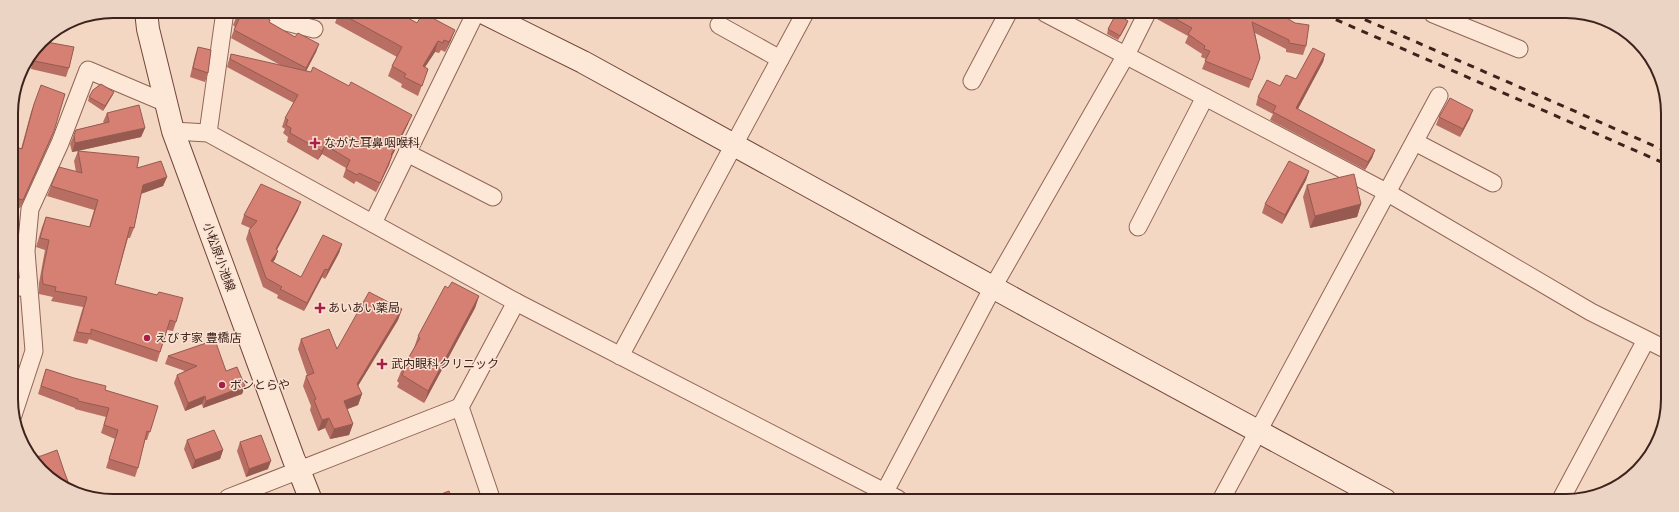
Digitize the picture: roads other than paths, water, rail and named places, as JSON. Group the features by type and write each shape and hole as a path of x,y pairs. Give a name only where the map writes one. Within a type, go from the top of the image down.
{"street":[{"name":"小松原小池線","path":"147,18 148,29 173,131 294,460 308,494"},
{"path":"208,133 225,18"},
{"path":"272,18 314,30"},
{"path":"373,223 473,18"},
{"path":"494,18 583,62 1036,311 1374,494"},
{"path":"620,356 802,18"},
{"path":"972,81 1005,18"},
{"path":"1055,18 1388,193 1591,312 1661,347"},
{"path":"890,494 993,287 1126,55 1144,18"},
{"path":"1443,18 1519,49"},
{"path":"719,25 780,59"},
{"path":"18,400 34,351 20,287 26,251 30,209 60,143 88,70 166,102"},
{"path":"1138,227 1204,96"},
{"path":"1224,494 1439,96"},
{"path":"173,131 208,133 516,302 882,494"},
{"path":"1415,142 1493,183"},
{"path":"407,153 493,197"},
{"path":"238,494 460,407 516,302"},
{"path":"1564,494 1646,340"},
{"path":"460,407 490,494"}],"railway":[{"path":"1332,18 1661,162"},
{"path":"1361,18 1661,149"}],"place":[{"name":"ながた耳鼻咽喉科","path":"315,143"},
{"name":"あいあい薬局","path":"320,308"},
{"name":"えびす家 豊橋店","path":"147,338"},
{"name":"武内眼科クリニック","path":"382,364"},
{"name":"ボンとらや","path":"222,385"}]}
